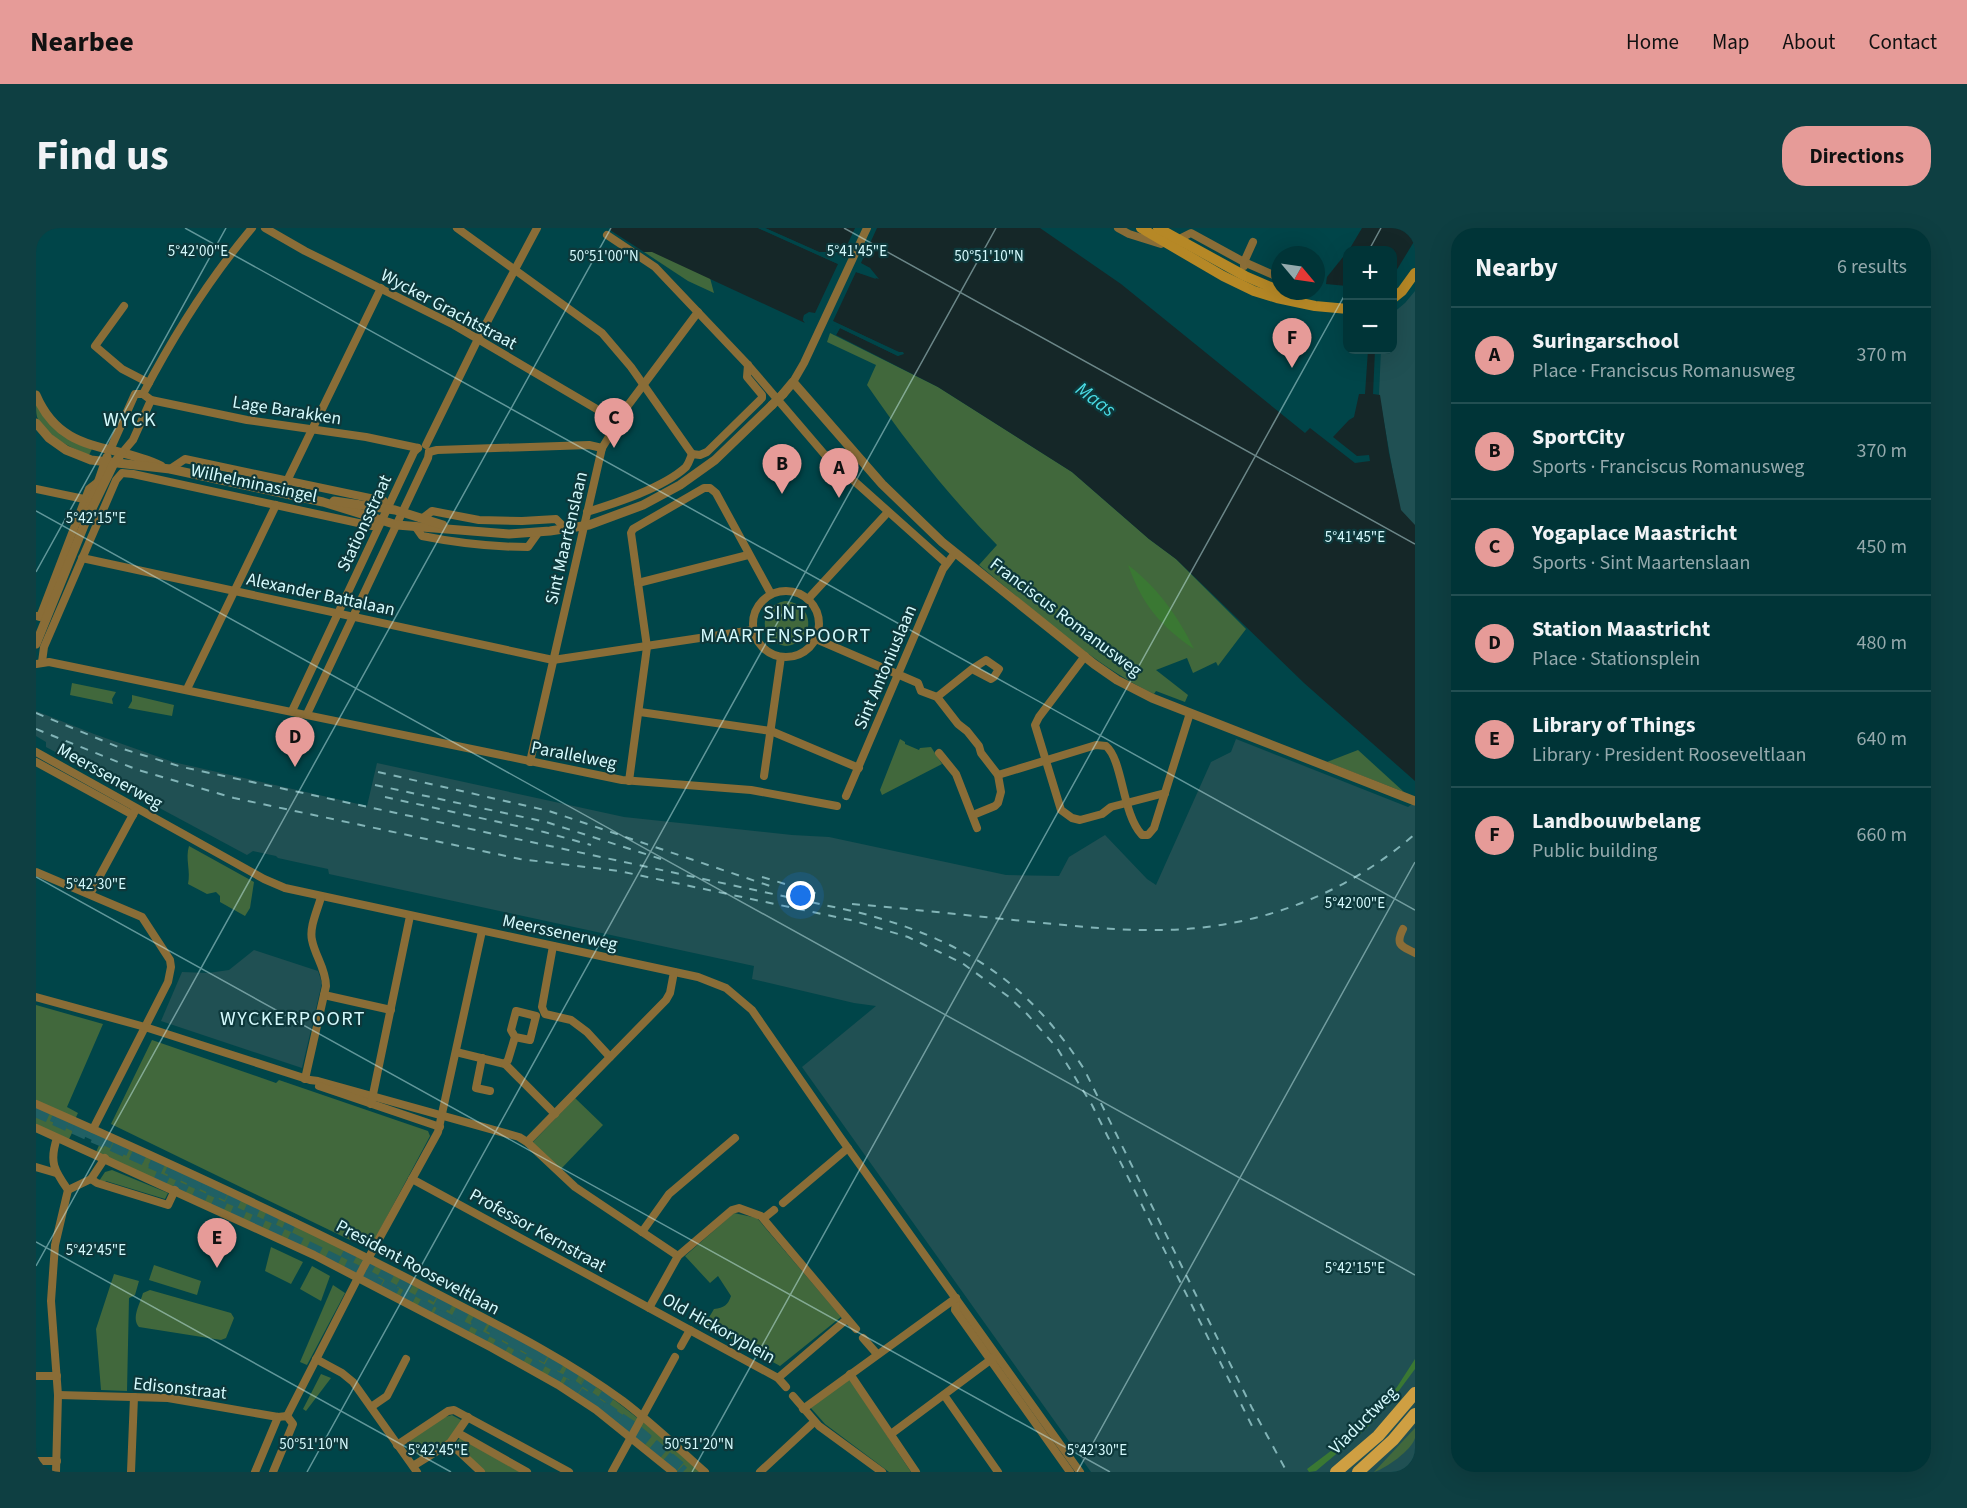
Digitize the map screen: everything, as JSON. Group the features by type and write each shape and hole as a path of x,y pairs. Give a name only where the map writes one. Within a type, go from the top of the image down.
{"main road":[{"path":"1141,228 1161,230 1178,245 1238,284 1261,294 1271,294"},
{"path":"1178,245 1271,288"},
{"path":"1397,295 1415,273"},
{"path":"1310,300 1343,308"},
{"path":"1325,300 1343,302"},
{"name":"Viaductweg","path":"1336,1472 1378,1436 1415,1392"},
{"name":"Viaductweg","path":"1358,1472 1393,1440 1415,1414"}],"street":[{"path":"36,644 110,463 110,450 139,394 149,383 194,305 252,228"},
{"name":"Wycker Grachtstraat","path":"265,228 477,339 617,421"},
{"path":"457,228 602,333 631,367 692,454 700,455 707,452 762,398 747,377 748,365"},
{"path":"424,448 477,339 537,228"},
{"path":"793,382 867,228"},
{"path":"1118,228 1129,234 1178,245 1191,233 1271,275"},
{"path":"607,235 655,267 748,365 825,455 946,563"},
{"path":"1245,276 1244,262 1253,242"},
{"path":"287,481 381,288"},
{"path":"124,306 95,346 122,369 149,383"},
{"name":"Sint Maartenslaan","path":"530,762 602,448 617,421 698,312"},
{"name":"Wilhelminasingel","path":"36,423 66,450 88,459 168,468 323,502 397,525 500,534 538,533 566,530 598,522 643,505 688,480 722,455 793,382"},
{"name":"Franciscus Romanusweg","path":"793,382 890,492 955,553 1085,656 1129,687 1415,801"},
{"path":"86,523 90,502 98,482 110,463 133,440 151,400 139,394"},
{"name":"Wilhelminasingel","path":"36,395 48,416 69,435 89,445 148,459 168,468"},
{"name":"Lage Barakken","path":"151,400 247,420 424,448 590,445 602,448"},
{"name":"Stationsstraat","path":"291,711 414,452 424,448 429,458 308,714"},
{"path":"586,512 653,486 686,467 692,454"},
{"path":"168,468 185,459 384,501 387,508"},
{"name":"Wilhelminasingel","path":"82,558 119,475 122,473 372,526 381,521"},
{"path":"38,616 84,499 89,489 98,482"},
{"path":"629,781 647,647 631,533 633,529 704,488 711,488 716,493 771,594"},
{"path":"36,489 84,499"},
{"name":"Wilhelminasingel","path":"323,502 387,508 454,529"},
{"path":"187,689 276,505"},
{"name":"Wilhelminasingel","path":"423,518 432,511 479,520 556,519 566,530"},
{"path":"808,599 888,512"},
{"name":"Wilhelminasingel","path":"415,526 422,536 483,546 528,547 538,533"},
{"name":"Sint Antoniuslaan","path":"846,796 946,563 955,553"},
{"path":"638,583 748,555"},
{"path":"39,663 82,558"},
{"name":"Alexander Battalaan","path":"82,558 553,660"},
{"path":"782,591 794,591 808,599 819,618 816,639 803,652 795,656 781,657 763,648 753,630 753,619 756,609 763,600 771,594 782,591"},
{"path":"553,660 753,630"},
{"path":"816,639 918,683 921,691 937,697 958,724 967,730 998,775 1001,792 995,806 972,815"},
{"path":"1085,656 1035,725 1061,810 1072,819 1080,820 1102,814 1111,807 1165,793"},
{"path":"764,776 781,657"},
{"name":"Parallelweg","path":"39,663 48,662 187,689 629,781 751,790 837,806"},
{"path":"937,697 972,669"},
{"path":"640,712 771,731 859,768"},
{"path":"998,775 1096,745 1106,746 1112,753 1126,803 1138,830 1142,835 1148,835 1154,828 1190,713"},
{"name":"Meerssenerweg","path":"36,752 135,811"},
{"path":"939,753 956,774 977,828"},
{"name":"Meerssenerweg","path":"36,762 273,883 292,890 674,972 715,983 732,992 746,1004 956,1298 1070,1472"},
{"path":"90,894 135,811"},
{"path":"36,872 142,916 170,960 168,982 93,1129"},
{"path":"308,1080 326,975 311,933 321,897"},
{"path":"372,1100 410,916"},
{"path":"1403,929 1399,942 1402,947 1415,953"},
{"path":"273,1472 293,1424 287,1416 358,1278 440,1128 482,931"},
{"path":"553,946 542,1007 545,1014 571,1020 587,1032 610,1057"},
{"path":"527,1142 666,1000 670,993 674,972"},
{"path":"324,995 391,1010"},
{"path":"36,997 145,1027 275,1070 318,1081 440,1128"},
{"path":"505,1064 515,1037"},
{"path":"456,1052 505,1064 555,1114"},
{"path":"482,1058 476,1088 490,1091"},
{"path":"372,1100 443,1115 519,1137 575,1187 678,1256"},
{"name":"President Rooseveltlaan","path":"36,1104 284,1216 369,1258 529,1343 591,1380 641,1416 705,1472"},
{"name":"President Rooseveltlaan","path":"36,1128 175,1190 358,1278 525,1366 596,1410 673,1472"},
{"path":"57,1138 52,1155 56,1173 68,1190"},
{"path":"642,1232 669,1194 735,1138"},
{"path":"783,1203 848,1149"},
{"path":"56,1472 58,1395 51,1301 57,1233 68,1190 90,1179 105,1158"},
{"path":"36,1167 56,1173"},
{"path":"90,1179 168,1205 175,1190"},
{"name":"Professor Kernstraat","path":"412,1179 649,1308"},
{"name":"Old Hickoryplein","path":"764,1218 739,1208 732,1210 678,1256 649,1308 778,1378 786,1387"},
{"path":"774,1210 764,1218 856,1329"},
{"path":"803,1408 956,1298"},
{"name":"Old Hickoryplein","path":"778,1378 847,1318"},
{"path":"681,1346 690,1330"},
{"path":"863,1338 877,1354"},
{"path":"612,1472 675,1357"},
{"path":"891,1434 994,1357"},
{"name":"Meerssenerweg","path":"994,1357 1080,1472"},
{"path":"316,1359 346,1376 415,1469 450,1443 468,1418"},
{"path":"371,1407 387,1396 406,1359"},
{"path":"850,1374 915,1472"},
{"path":"36,1376 57,1376"},
{"name":"Edisonstraat","path":"58,1395 168,1398 278,1417 287,1416"},
{"path":"944,1395 998,1472"},
{"path":"131,1472 134,1396"},
{"path":"793,1396 814,1422 882,1472"},
{"path":"397,1445 448,1411 454,1410 569,1472"},
{"path":"255,1472 278,1417"},
{"path":"760,1472 814,1422"},
{"path":"458,1434 526,1472"},
{"path":"450,1443 481,1472"},
{"path":"36,1461 57,1461"}],"shaded area":[{"path":"1415,291 1415,527 1400,512 1379,394 1381,354 1397,354 1397,310"},
{"path":"36,711 173,762 367,806 377,763 624,817 829,837 1006,875 1059,876 1069,857 1105,835 1147,879 1156,885 1211,762 1231,752 1236,739 1408,807 1415,802 1415,1472 1091,1472 802,1067 876,1006 752,979 754,966 329,874 328,869 276,856 253,851 247,855 46,747 46,742 36,736"},
{"path":"254,950 318,971 322,983 302,1068 161,1021 182,972 208,973 229,970"}],"green space":[{"path":"652,251 710,278 714,293 688,281 644,252"},
{"path":"830,333 938,387 1072,472 1149,539 1176,559 1246,629 1218,666 1216,662 1193,673 1187,658 1156,670 1188,695 1185,702 1156,691 1154,694 1107,667 979,565 997,545 928,468 867,385 876,365 827,342"},
{"path":"36,402 40,410 92,449 89,455 60,441 46,430 37,417"},
{"path":"1128,565 1149,583 1166,603 1194,649 1171,632 1146,603"},
{"path":"785,601 795,603 802,609 807,616 808,623 807,631 802,638 795,644 785,646 770,638 765,624 770,609"},
{"path":"72,683 116,692 112,699 113,704 70,695"},
{"path":"132,695 174,705 172,716 128,708"},
{"path":"900,739 905,744 919,750 931,747 942,764 882,795 880,790"},
{"path":"1358,750 1404,792 1327,762"},
{"path":"189,846 254,882 250,908 245,916 220,902 220,896 216,892 207,894 188,884"},
{"path":"36,1005 103,1024 67,1107 78,1113 75,1119 36,1101"},
{"path":"152,1040 276,1083 279,1080 428,1131 430,1136 375,1239 365,1234 350,1240 111,1124"},
{"path":"575,1098 603,1125 560,1170 532,1143"},
{"path":"36,1106 282,1218 491,1325 570,1369 608,1395 672,1445 702,1472 676,1472 615,1422 458,1327 96,1152 101,1141 74,1129 68,1141 36,1126"},
{"path":"112,1170 168,1193 165,1199 106,1181 104,1183 99,1181 105,1172"},
{"path":"734,1213 757,1218 841,1317 780,1366 705,1324 714,1309 725,1306 731,1296 718,1276 710,1283 685,1256"},
{"path":"271,1247 303,1262 291,1284 265,1271"},
{"path":"154,1265 201,1281 197,1295 149,1280"},
{"path":"312,1266 330,1276 321,1301 300,1289"},
{"path":"114,1274 139,1281 135,1295 129,1298 127,1391 101,1390 96,1329"},
{"path":"333,1285 345,1293 307,1365 300,1362"},
{"path":"150,1290 231,1313 234,1318 226,1338 221,1340 139,1327 136,1319 137,1311 143,1293"},
{"path":"1415,1359 1415,1369 1366,1429 1316,1471 1309,1472 1307,1469 1365,1425 1397,1387"},
{"path":"321,1374 331,1378 306,1411 303,1409"},
{"path":"849,1378 911,1472 889,1472 825,1424 810,1407"},
{"path":"452,1415 463,1421 447,1442 420,1457 409,1440 442,1418"},
{"path":"1415,1428 1415,1438 1409,1448 1391,1463 1374,1472"},
{"path":"460,1438 520,1472 484,1472 454,1444"}],"water":[{"name":"Maas","path":"610,228 758,228 876,279 870,268 836,252 819,252 765,228 1040,228 1121,284 1305,433 1310,428 1355,463 1370,461 1369,455 1357,456 1333,437 1354,417 1359,394 1365,394 1368,354 1375,354 1373,394 1380,395 1401,510 1415,525 1415,781 1304,683 1176,559 1149,539 1072,472 938,387 836,335 840,328 898,356 903,352 815,313 804,315 805,323 652,252 644,252"},
{"path":"1362,228 1415,228 1415,240 1397,269 1397,246 1351,246"},
{"path":"1343,257 1343,286 1326,284 1327,277"}],"pier":[{"path":"758,228 765,228 819,252 843,254 855,228 877,228 861,263 870,268 879,279 856,272 833,321 904,354 898,356 840,328 836,335 833,334 837,327 814,316 807,316 808,323 805,323 804,315 809,312 815,313 838,264"}],"tunnel":[{"path":"36,1108 232,1197"},
{"path":"36,1110 295,1226"},
{"path":"154,1178 277,1233 363,1275 572,1387 632,1428 684,1472"},
{"path":"344,1250 585,1380 614,1399"},
{"path":"370,1280 464,1329"},
{"path":"426,1291 584,1378"},
{"path":"548,1375 618,1419 683,1472"}],"railway":[{"path":"36,713 123,749 182,767 857,912 928,935 987,966 1013,986 1038,1010 1062,1037 1084,1069 1252,1408 1287,1472"},
{"path":"36,729 138,770 234,798 520,859 619,871 855,921 908,937 962,963 1009,997 1057,1048 1092,1105 1255,1432"},
{"path":"378,772 549,811 770,886"},
{"path":"375,785 546,822 661,859"},
{"path":"385,797 544,832 591,845"},
{"path":"852,904 1097,928 1145,930 1196,928 1264,916 1297,905 1359,875 1388,856 1415,834"},
{"path":"762,877 818,894"}],"place":[{"name":"Landbouwbelang","path":"1292,368"},
{"name":"Yogaplace Maastricht","path":"614,448"},
{"name":"SportCity","path":"782,494"},
{"name":"Suringarschool","path":"839,498"},
{"name":"Station Maastricht","path":"295,767"},
{"name":"Library of Things","path":"217,1268"}],"district":[{"name":"WYCK","path":"130,419"},
{"name":"SINT MAARTENSPOORT","path":"786,624"},
{"name":"WYCKERPOORT","path":"293,1018"}]}
